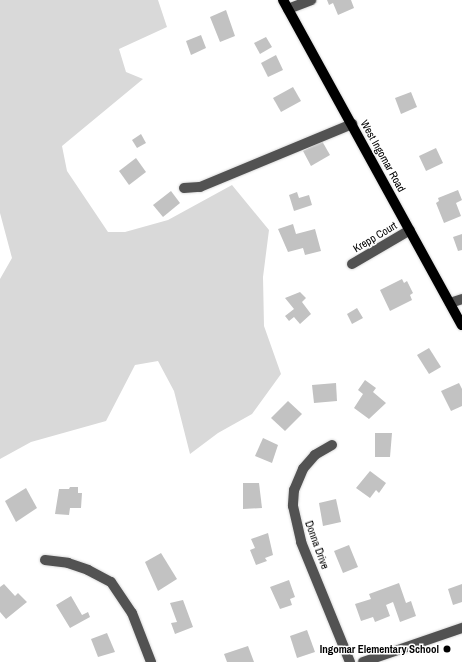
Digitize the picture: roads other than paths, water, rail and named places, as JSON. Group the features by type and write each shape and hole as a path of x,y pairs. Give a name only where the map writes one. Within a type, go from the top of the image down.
{"main road":[{"name":"West Ingomar Road","path":"283,0 462,325"}],"street":[{"path":"288,9 311,0"},
{"path":"184,188 200,187 352,124"},
{"name":"Krepp Court","path":"352,264 410,230"},
{"path":"450,304 462,299"},
{"name":"Donna Drive","path":"332,445 315,455 303,470 294,490 293,506 301,542 350,662"},
{"path":"45,560 83,568 111,582 132,613 151,662"},
{"path":"363,662 462,628"}],"place":[{"name":"Ingomar Elementary School","path":"447,649"}]}
